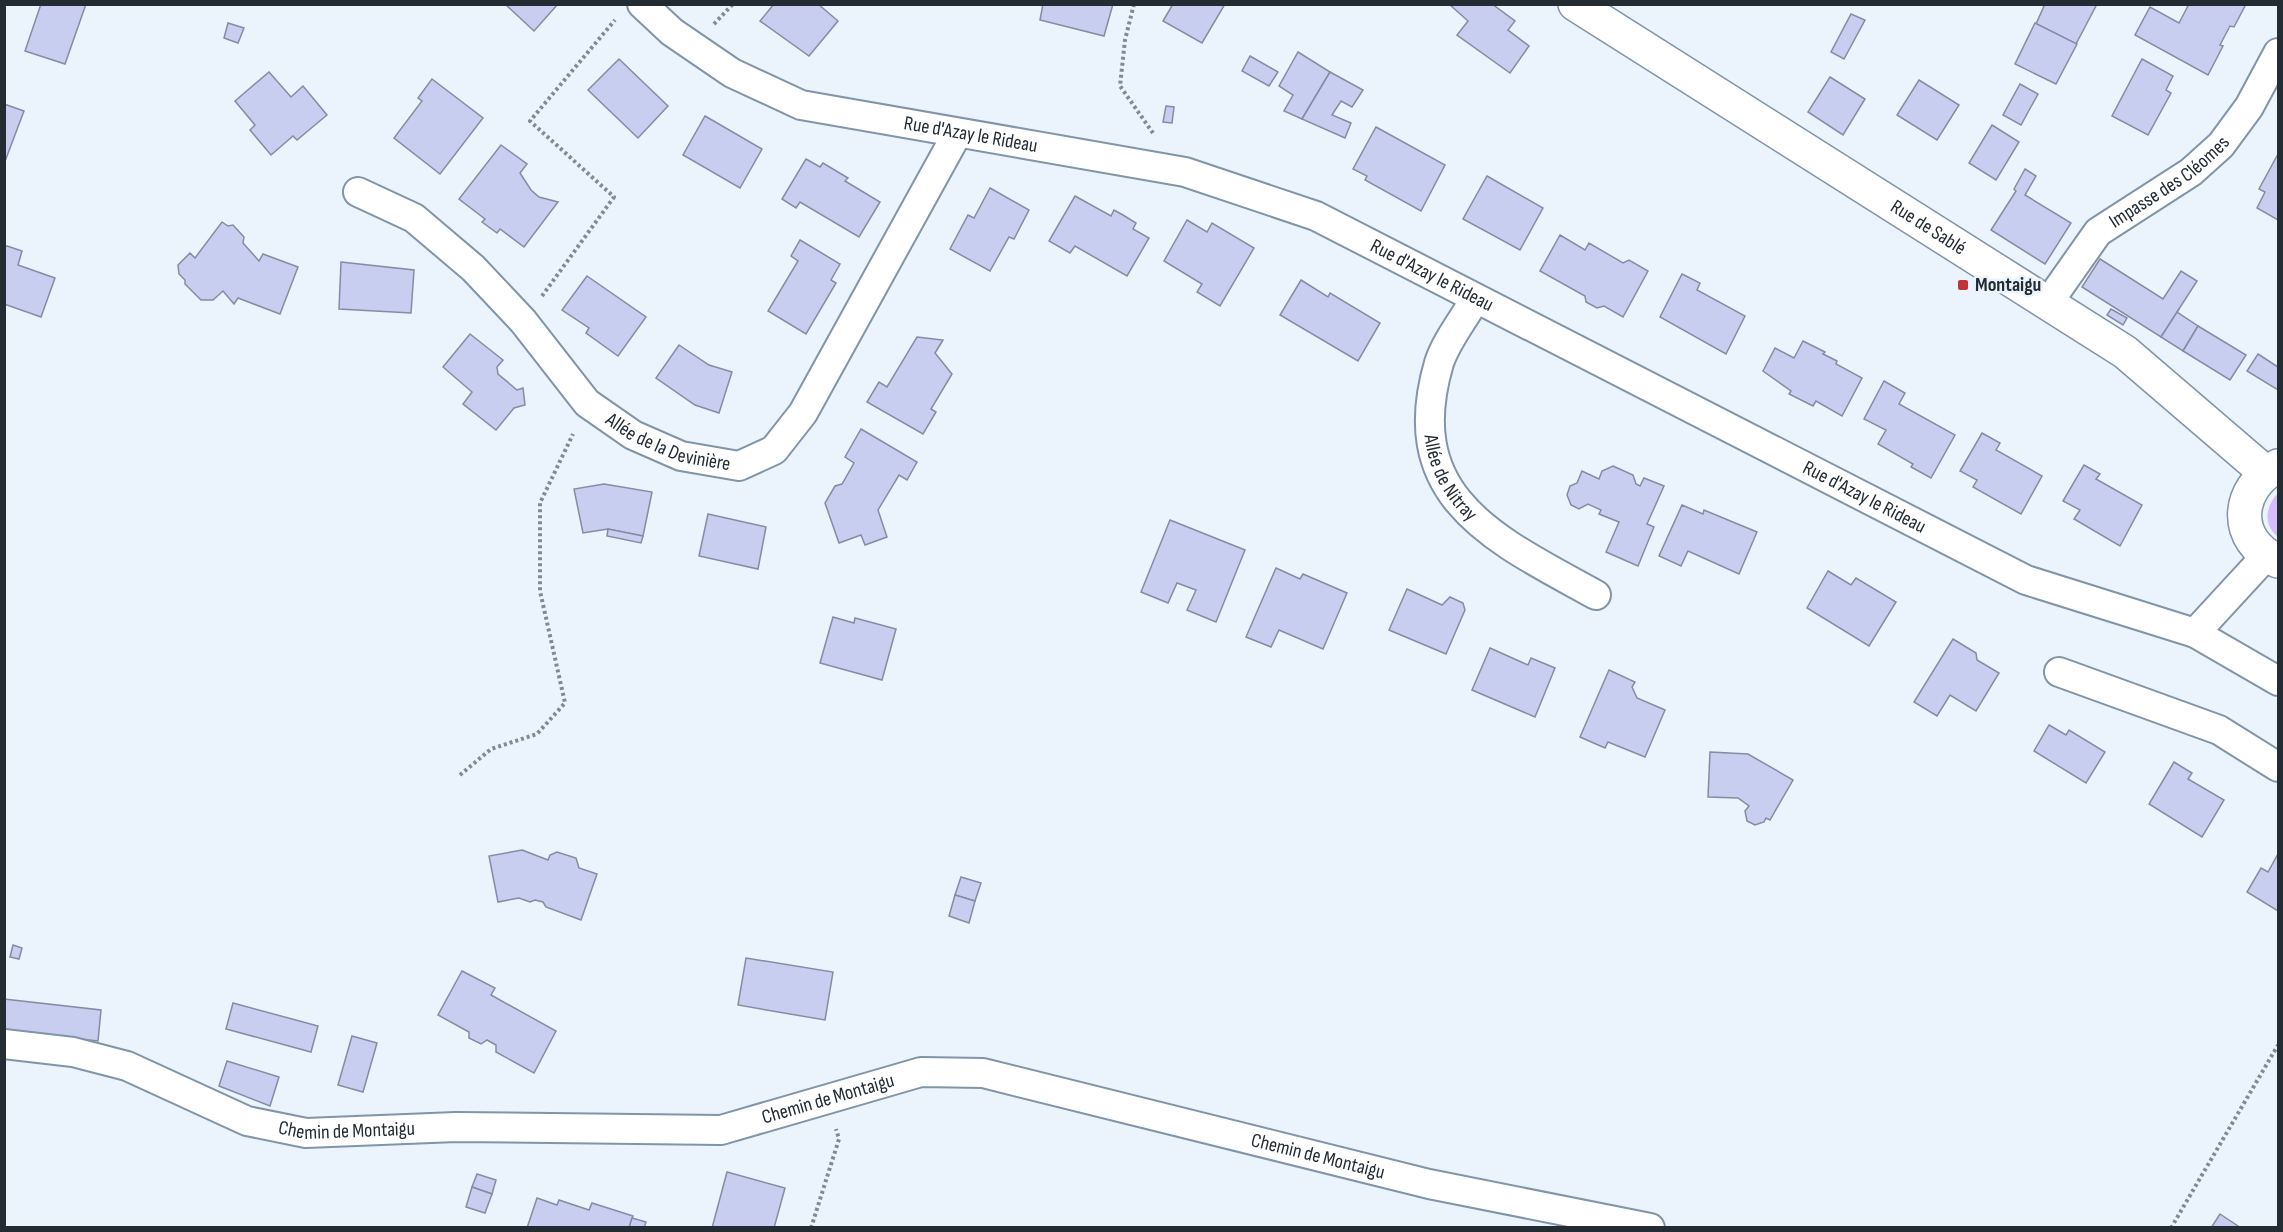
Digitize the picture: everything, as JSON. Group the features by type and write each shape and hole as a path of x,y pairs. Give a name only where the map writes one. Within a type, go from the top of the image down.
{"main road":[{"name":"Rue de Sablé","path":"1575,4 2125,352 2272,469"},
{"path":"2272,469 2254,484 2247,498 2244,515 2247,531 2255,545 2272,559"}],"street":[{"name":"Rue d'Azay le Rideau","path":"632,9 672,32 732,74 801,105 1185,172 1316,216 2026,580 2195,633 2278,681"},
{"name":"Impasse des Cléomes","path":"2048,303 2098,232 2192,172 2221,145 2249,107 2278,53"},
{"name":"Allée de la Devinière","path":"358,192 414,218 473,268 524,321 587,403 633,435 681,456 739,466 774,450 803,413 957,134"},
{"name":"Allée de Nitray","path":"1475,299 1440,361 1430,412 1434,461 1458,504 1502,543 1596,595"},
{"path":"2195,633 2272,559"},
{"path":"2059,672 2219,730 2278,767"},
{"name":"Chemin de Montaigu","path":"4,1044 73,1052 127,1066 247,1121 306,1133 456,1127 721,1130 921,1072 983,1073 1429,1184 1650,1227"}],"path":[{"path":"1134,4 1125,40 1120,86 1153,134 1164,169"},
{"path":"524,321 614,196 530,121 632,9"},
{"path":"460,775 491,749 537,734 565,703 540,591 540,503 587,403"},
{"path":"2171,1227 2278,1045"},
{"path":"811,1227 839,1139 828,1099"}],"shaded area":[{"path":"2278,493 2278,537 2270,527 2268,510"}],"building":[{"path":"41,4 86,4 65,64 25,51"},
{"path":"505,4 558,4 534,31"},
{"path":"774,4 818,4 838,21 809,56 760,21"},
{"path":"1043,4 1113,4 1104,36 1040,20"},
{"path":"1173,4 1225,4 1202,43 1163,21"},
{"path":"1449,4 1492,4 1515,21 1508,30 1529,46 1510,73 1457,35 1468,21"},
{"path":"2045,4 2097,4 2076,44 2036,24"},
{"path":"2189,4 2246,4 2234,27 2230,26 2220,45 2223,46 2208,75 2135,35 2150,7 2179,23"},
{"path":"1851,14 1865,20 1844,59 1831,52"},
{"path":"228,23 244,28 238,43 224,38"},
{"path":"2035,23 2077,44 2056,84 2015,64"},
{"path":"1298,52 1330,72 1302,119 1284,111 1293,95 1279,86"},
{"path":"1250,56 1278,72 1269,86 1242,71"},
{"path":"619,59 668,106 638,138 588,90"},
{"path":"2142,59 2173,76 2166,90 2171,93 2148,135 2112,116"},
{"path":"269,72 291,97 303,86 327,115 297,140 293,136 271,155 250,130 255,125 235,101"},
{"path":"1330,72 1363,90 1352,107 1341,101 1332,115 1351,123 1345,138 1302,119"},
{"path":"1830,77 1865,99 1843,135 1808,112"},
{"path":"432,79 483,118 440,174 394,138 422,101 418,98"},
{"path":"1919,80 1959,105 1937,140 1897,115"},
{"path":"2020,84 2038,94 2021,125 2003,115"},
{"path":"4,104 24,111 4,164"},
{"path":"1166,106 1174,107 1172,123 1163,122"},
{"path":"705,116 762,149 740,188 683,155"},
{"path":"1992,125 2019,142 1996,180 1969,163"},
{"path":"1376,127 1445,165 1421,211 1365,180 1367,176 1353,169"},
{"path":"501,145 527,164 520,173 531,190 539,197 558,202 524,247 500,229 497,233 482,222 485,219 459,199"},
{"path":"2278,154 2278,220 2257,208 2265,192 2259,189"},
{"path":"806,159 820,167 823,163 848,178 845,181 880,202 859,237 800,202 796,208 782,199"},
{"path":"2025,169 2036,176 2025,195 2071,223 2045,264 1991,230 2016,191 2014,189"},
{"path":"1487,176 1543,208 1520,250 1463,219"},
{"path":"990,188 1029,210 1014,239 1009,237 990,271 950,249 968,215 974,218"},
{"path":"1075,196 1111,216 1114,210 1123,215 1136,223 1133,229 1149,238 1127,276 1075,246 1070,253 1049,241"},
{"path":"1187,220 1207,232 1212,223 1254,248 1220,306 1197,292 1202,284 1164,261"},
{"path":"222,222 228,226 233,225 244,237 243,243 259,261 263,254 298,267 280,314 238,298 234,304 223,291 213,300 201,300 185,284 185,280 179,274 178,265 190,253 195,258"},
{"path":"1560,235 1585,250 1589,243 1623,263 1629,260 1648,271 1623,317 1604,306 1597,308 1586,302 1585,296 1540,271"},
{"path":"800,240 840,264 831,280 836,283 806,334 768,311 798,261 791,256"},
{"path":"4,245 22,251 18,265 55,278 41,317 4,304"},
{"path":"2100,259 2163,299 2181,271 2197,281 2161,337 2082,287"},
{"path":"341,262 414,270 411,313 339,309"},
{"path":"1682,274 1700,283 1697,290 1745,316 1726,354 1660,317"},
{"path":"587,276 646,317 618,356 586,333 589,328 562,310"},
{"path":"1301,280 1328,297 1330,293 1380,323 1358,361 1280,315"},
{"path":"2111,309 2127,318 2123,325 2107,315"},
{"path":"2177,312 2198,326 2183,351 2161,337"},
{"path":"2198,326 2246,355 2230,380 2183,351"},
{"path":"470,334 503,360 497,367 498,374 517,390 523,388 525,405 514,408 496,430 463,404 472,392 443,367"},
{"path":"917,337 943,340 935,353 952,374 931,409 936,412 923,434 867,402 879,382 887,387"},
{"path":"1803,341 1825,352 1823,354 1837,361 1836,364 1862,378 1842,416 1816,401 1813,406 1789,394 1791,391 1763,371 1775,348 1794,358"},
{"path":"679,345 709,365 732,372 719,413 695,405 656,378"},
{"path":"2258,354 2278,367 2278,390 2247,371"},
{"path":"1884,381 1905,393 1899,404 1955,435 1931,478 1911,467 1913,464 1878,444 1886,430 1864,419"},
{"path":"861,429 917,462 907,480 899,475 878,510 887,537 865,545 861,535 839,543 825,503 835,486 842,484 854,463 845,457"},
{"path":"1982,433 2000,443 1996,450 2042,476 2021,514 1973,487 1977,480 1960,471"},
{"path":"2084,465 2100,474 2096,479 2142,505 2120,546 2074,519 2080,510 2063,501"},
{"path":"1613,466 1633,475 1636,484 1640,486 1644,478 1664,486 1647,524 1654,527 1638,566 1606,552 1619,522 1599,514 1601,510 1588,504 1579,509 1571,505 1567,495 1570,486 1577,483 1582,471 1599,479 1602,471"},
{"path":"604,484 652,492 643,536 608,529 583,533 574,489"},
{"path":"1682,505 1703,514 1704,510 1757,532 1739,574 1688,551 1681,566 1659,556"},
{"path":"708,514 766,527 758,569 699,556"},
{"path":"1170,520 1245,550 1216,622 1187,610 1196,590 1177,583 1168,603 1141,592"},
{"path":"608,529 643,536 641,543 607,536"},
{"path":"1276,568 1300,579 1303,574 1347,593 1323,649 1279,630 1271,647 1246,637"},
{"path":"1828,571 1851,585 1856,578 1896,602 1869,646 1807,608"},
{"path":"1407,589 1442,605 1450,597 1463,603 1465,610 1446,654 1389,630"},
{"path":"833,617 854,623 855,618 896,629 882,680 820,663"},
{"path":"1953,639 1976,653 1977,660 1999,673 1976,711 1950,695 1937,716 1914,702"},
{"path":"1490,648 1528,665 1531,658 1555,668 1535,717 1472,690"},
{"path":"1609,670 1635,682 1632,687 1637,698 1665,710 1645,757 1608,742 1605,748 1580,737"},
{"path":"2049,725 2066,735 2069,730 2105,752 2086,783 2034,751"},
{"path":"1710,752 1748,754 1793,780 1770,820 1766,818 1764,822 1755,825 1747,821 1745,811 1749,806 1738,798 1708,797"},
{"path":"2174,762 2192,773 2188,779 2224,800 2202,837 2149,804"},
{"path":"522,850 548,860 550,855 557,852 576,858 579,868 597,874 581,920 546,907 543,902 535,900 530,902 519,898 498,902 489,856"},
{"path":"2278,854 2278,911 2247,892 2261,868 2268,872"},
{"path":"961,877 981,883 975,901 955,895"},
{"path":"955,895 975,901 969,923 949,916"},
{"path":"13,945 22,948 19,959 10,957"},
{"path":"746,958 833,972 825,1020 738,1005"},
{"path":"462,971 495,988 491,995 556,1031 534,1073 496,1052 496,1045 487,1040 481,1044 469,1038 469,1032 438,1015"},
{"path":"4,999 101,1010 98,1041 4,1030"},
{"path":"233,1003 318,1026 311,1052 226,1029"},
{"path":"352,1036 377,1043 363,1092 338,1085"},
{"path":"227,1061 279,1077 270,1106 219,1086"},
{"path":"727,1172 785,1188 774,1228 712,1228"},
{"path":"477,1174 496,1180 492,1194 472,1187"},
{"path":"472,1187 492,1194 485,1213 466,1207"},
{"path":"537,1198 557,1205 559,1200 589,1210 592,1203 633,1216 629,1228 527,1228"},
{"path":"2220,1214 2241,1228 2211,1228"},
{"path":"632,1218 646,1222 644,1228 629,1228"}],"place":[{"name":"Montaigu","path":"1963,285"}]}
